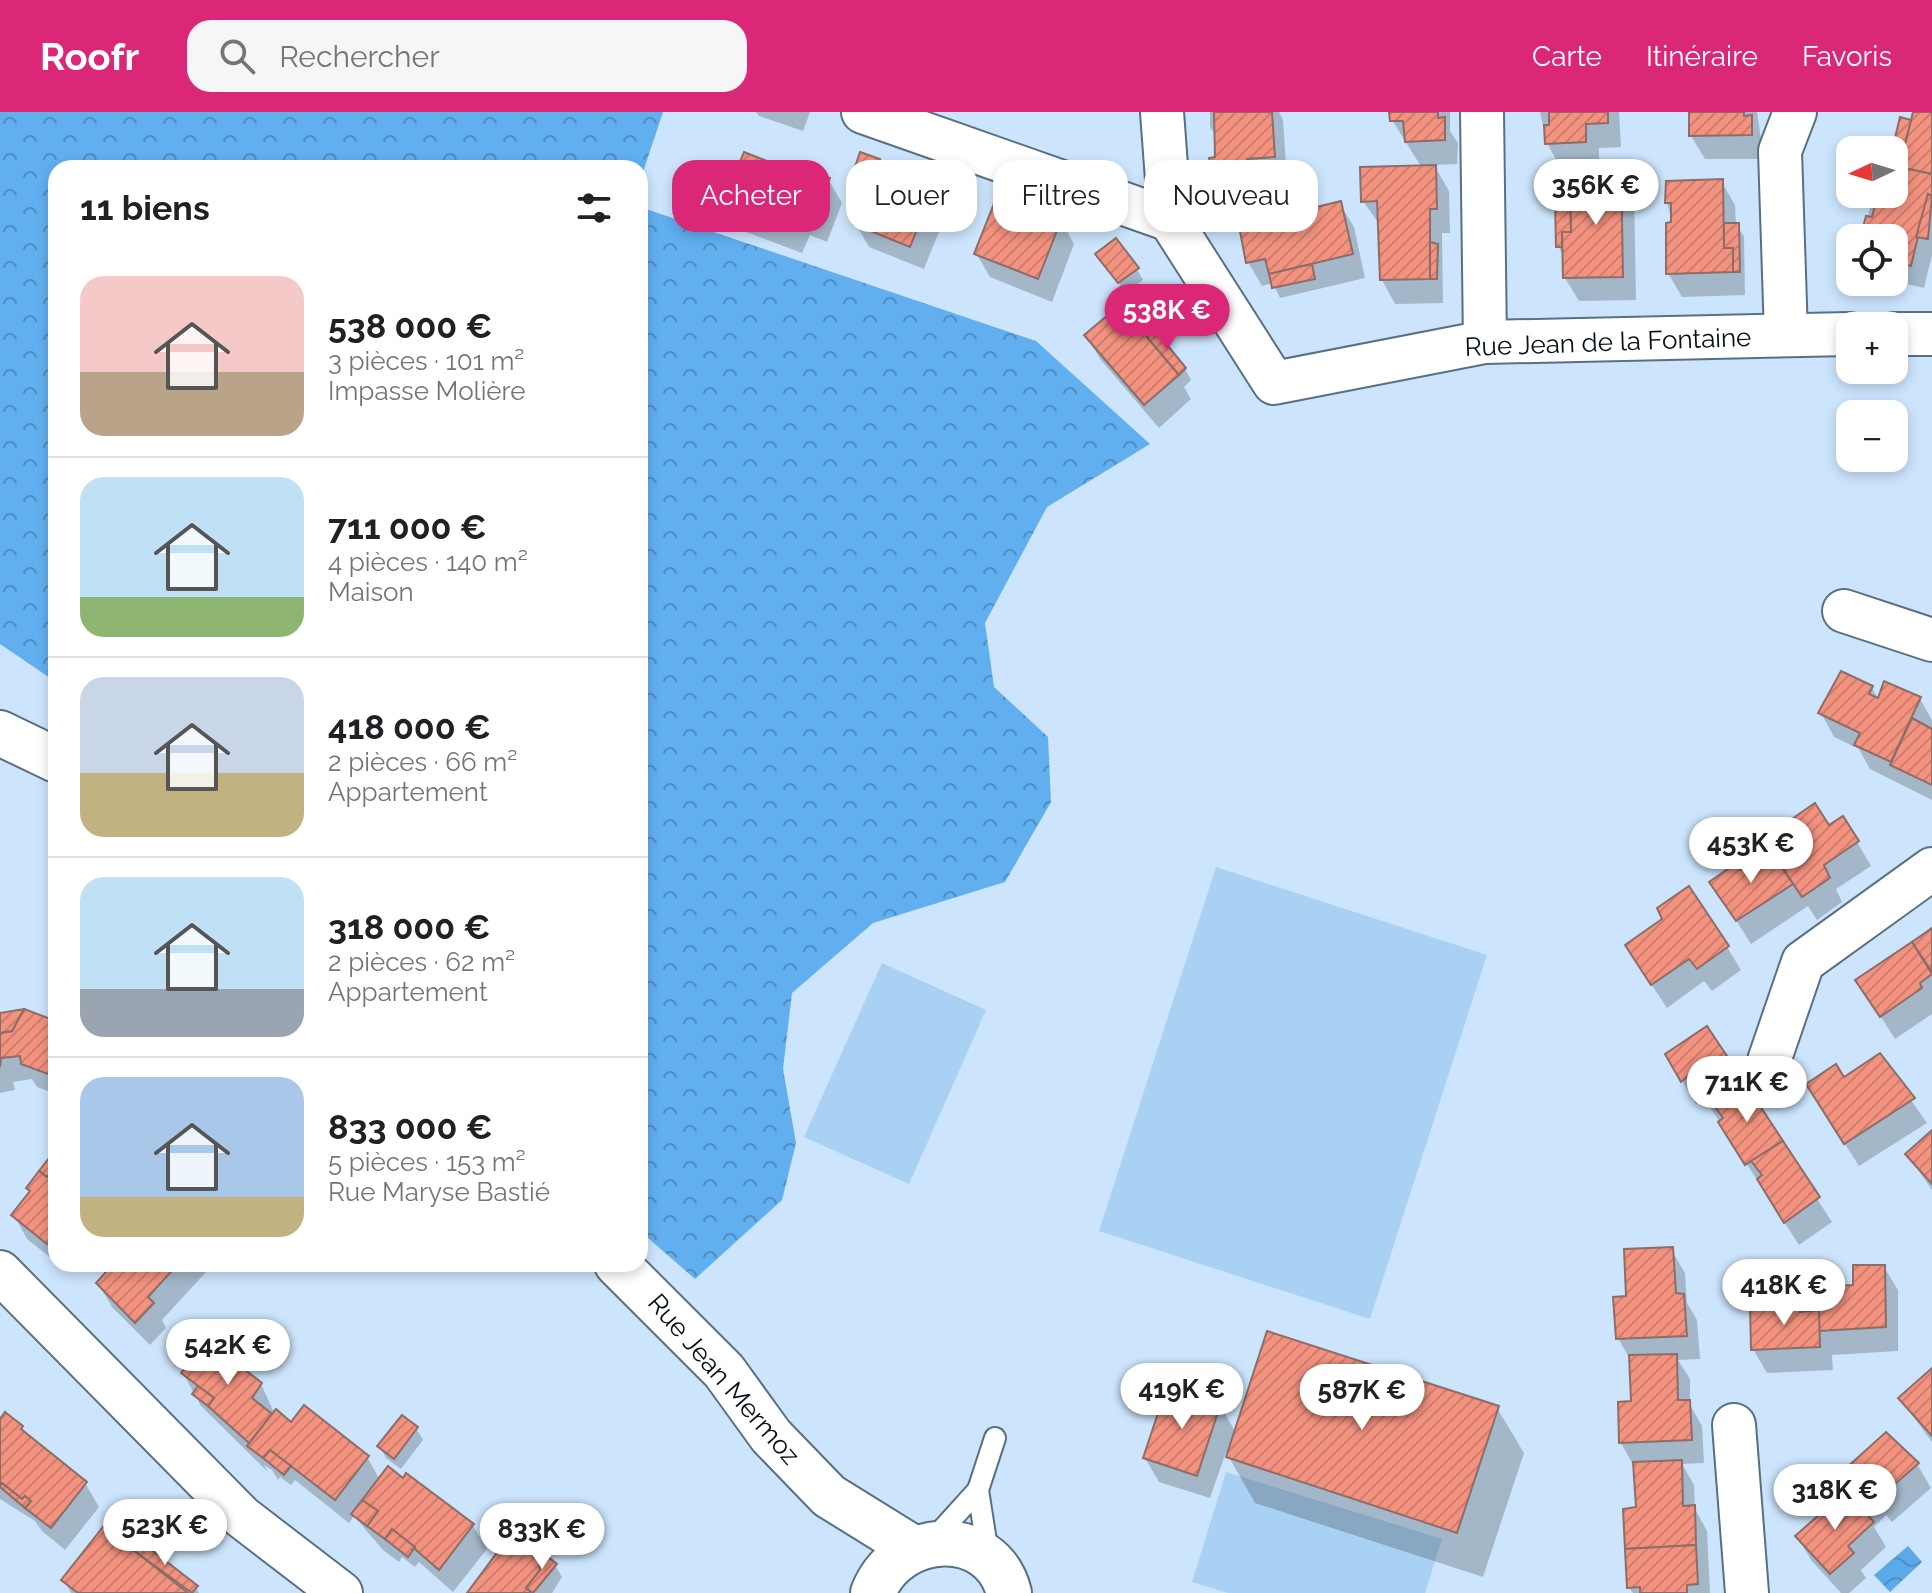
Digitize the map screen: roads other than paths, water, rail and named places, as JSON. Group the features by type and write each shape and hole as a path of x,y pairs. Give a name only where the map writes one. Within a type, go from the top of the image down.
{"street":[{"path":"863,112 1144,211"},
{"path":"1162,112 1166,160"},
{"path":"1482,112 1485,342"},
{"path":"1786,335 1780,151 1795,112"},
{"name":"Rue Jean de la Fontaine","path":"1178,232 1274,383 1485,342 1836,334"},
{"path":"1908,334 1932,334"},
{"path":"1844,611 1932,640"},
{"path":"0,733 48,756"},
{"path":"1769,1061 1803,962 1932,869"},
{"path":"0,1272 242,1517 341,1593"},
{"name":"Rue Jean Mermoz","path":"625,1272 724,1371 771,1436 829,1496 864,1561 872,1593"},
{"path":"1734,1425 1747,1593"},
{"name":"Rue Jean Mermoz","path":"829,1496 922,1546"},
{"path":"872,1593 892,1561 922,1546 962,1546 999,1578"}],"lane":[{"path":"922,1546 978,1490 995,1438"},
{"path":"978,1490 999,1578"}],"water":[{"path":"1908,1546 1922,1562 1890,1592 1874,1575"}]}
